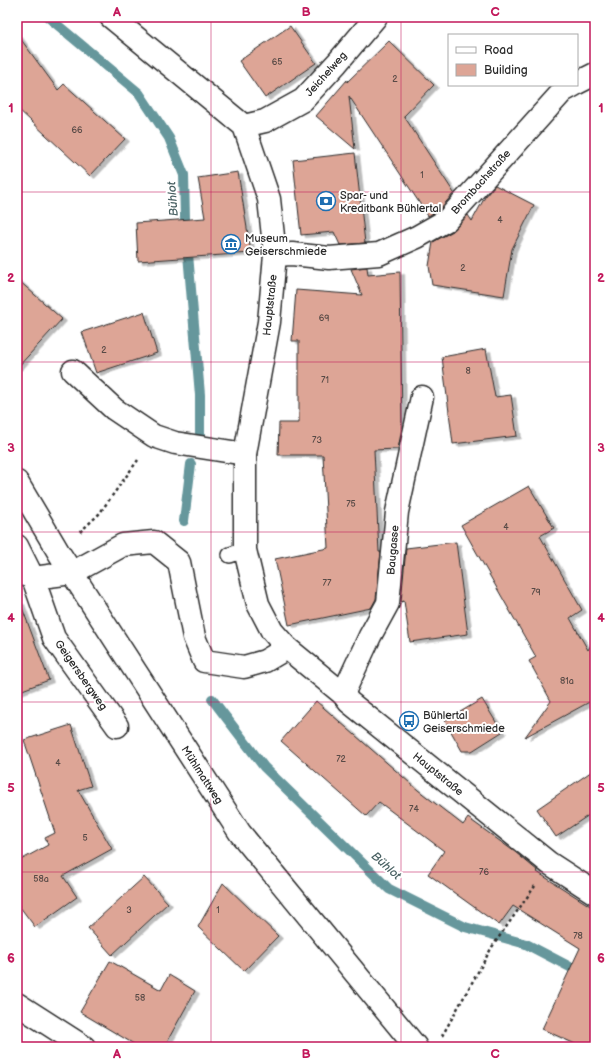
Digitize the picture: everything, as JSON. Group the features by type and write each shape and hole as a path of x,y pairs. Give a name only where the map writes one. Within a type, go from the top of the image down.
{"street":[{"path":"111,17 244,126"},
{"name":"Jeichelweg","path":"244,126 265,121 303,100 376,17"},
{"path":"578,82 595,74"},
{"name":"Brombachstraße","path":"275,255 292,254 328,258 379,254 417,237 447,220 563,91 572,86"},
{"name":"Hauptstraße","path":"244,126 269,199 275,255 269,322 245,454 238,552 258,604 272,631 287,648 343,694 349,702 549,863 595,893"},
{"path":"73,371 114,409 154,436 175,443 245,454"},
{"name":"Baugasse","path":"343,694 370,636 388,603 397,512 422,398"},
{"name":"Mühlmattweg","path":"17,482 59,553 240,833 416,1047"},
{"path":"25,575 72,573 123,545 154,542 179,562 194,637 204,661 244,667 265,660 287,648"},
{"name":"Geigersbergweg","path":"17,546 25,575 54,638 117,726"},
{"path":"17,1004 84,1047"}],"path":[{"path":"59,553 99,514 154,436"},
{"path":"440,1040 492,947 527,898 549,863"}],"building":[{"path":"290,26 316,63 265,98 239,61"},
{"path":"17,34 58,90 64,84 125,139 90,176 17,108"},
{"path":"389,41 434,85 404,116 454,193 439,210 428,216 349,96 355,149 316,116 347,80 347,82"},
{"path":"355,153 365,243 340,245 334,232 301,235 293,160"},
{"path":"238,172 251,253 138,261 136,223 205,218 198,178"},
{"path":"495,185 534,205 512,249 504,296 432,285 429,266 433,242 453,231 468,215 472,221 485,197"},
{"path":"367,267 368,275 400,272 402,428 398,449 374,450 379,552 381,552 376,599 371,608 289,625 275,559 328,548 323,455 278,455 279,423 299,423 299,341 292,341 296,290 362,295 351,269"},
{"path":"17,279 62,319 17,368"},
{"path":"144,312 157,353 96,373 82,332"},
{"path":"486,349 495,397 511,395 517,436 453,444 442,357"},
{"path":"529,486 554,528 540,536 582,610 570,618 588,650 595,639 595,699 525,737 551,701 529,661 536,657 461,525"},
{"path":"456,542 468,634 410,642 404,601 401,602 406,548"},
{"path":"17,602 20,602 49,680 17,692"},
{"path":"482,699 502,732 472,751 462,751 445,721"},
{"path":"316,701 418,790 463,825 468,818 515,852 538,871 537,872 595,909 595,1047 582,1047 542,1029 580,948 513,906 499,925 428,874 444,851 379,802 366,816 281,741"},
{"path":"71,725 91,786 78,790 112,849 63,876 77,897 35,927 17,903 17,862 48,845 45,838 55,833 24,740"},
{"path":"595,769 595,811 556,837 537,809"},
{"path":"144,877 168,903 112,955 88,928"},
{"path":"223,883 278,936 244,971 198,927"},
{"path":"110,961 161,990 169,975 195,991 164,1047 139,1047 80,1012"}],"waterway":[{"name":"Bühlot","path":"48,17 139,93 169,138 184,175 185,219 200,395 200,433"},
{"name":"Bühlot","path":"184,521 191,464"},
{"name":"Bühlot","path":"212,699 264,767 389,889 465,927 526,944 595,980"}],"place":[{"name":"Spar- und Kreditbank Bühlertal","path":"326,201"},
{"name":"Museum Geiserschmiede","path":"231,244"},
{"name":"Bühlertal Geiserschmiede","path":"409,721"}]}
